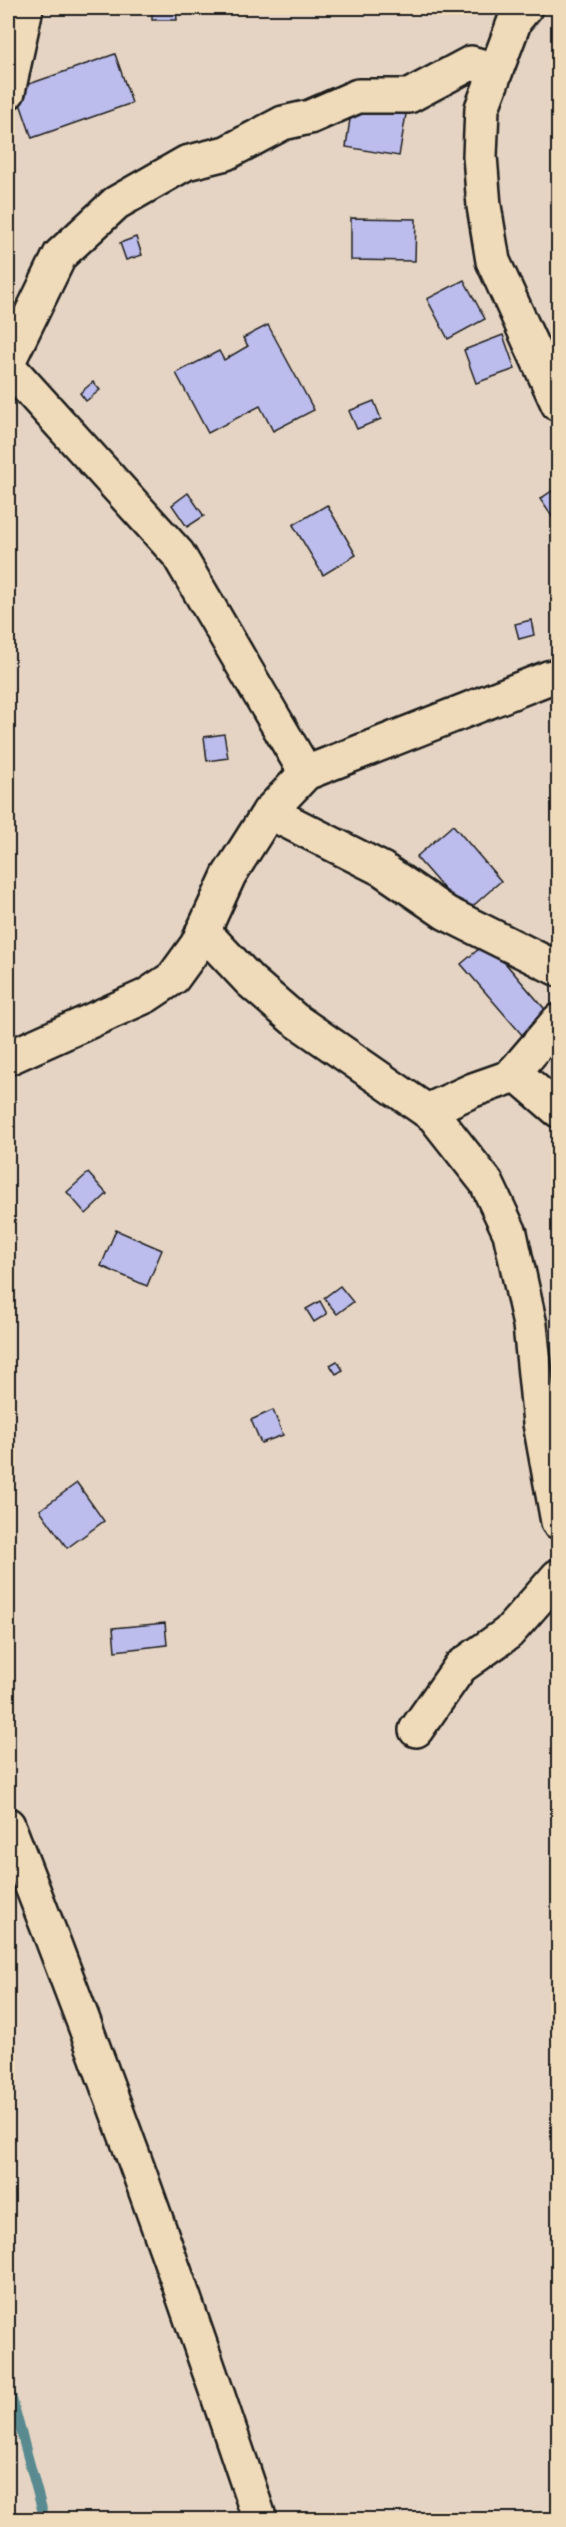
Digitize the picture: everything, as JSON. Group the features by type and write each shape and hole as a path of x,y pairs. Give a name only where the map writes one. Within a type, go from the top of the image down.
{"street":[{"path":"8,92 26,8"},
{"path":"525,8 515,20 482,108 480,156 485,214 493,261 558,404"},
{"path":"306,773 178,554 8,364 60,255 116,203 186,163 226,153 283,123 310,117 358,96 409,96 471,63 495,70"},
{"path":"8,1058 155,990 173,978 196,945 229,875 269,812 306,773 558,676"},
{"path":"269,812 382,868 446,912 558,969"},
{"path":"203,931 250,981 294,1019 434,1116 486,1182 510,1233 530,1325 540,1423 558,1522"},
{"path":"427,1111 473,1090 510,1077 558,1021"},
{"path":"514,1072 558,1110"},
{"path":"416,1730 460,1667 508,1634 558,1576"},
{"path":"8,1825 74,1994 214,2381 260,2520"}],"building":[{"path":"152,8 176,8 177,20 152,20"},
{"path":"115,54 132,103 32,138 15,89"},
{"path":"352,105 406,114 399,156 346,147"},
{"path":"351,218 416,219 415,261 351,260"},
{"path":"136,237 142,255 126,260 120,243"},
{"path":"464,280 485,319 448,339 427,299"},
{"path":"268,325 314,410 273,431 260,406 208,433 176,373 219,351 224,360 248,346 243,338"},
{"path":"503,335 515,369 476,383 464,350"},
{"path":"93,382 100,390 86,401 80,393"},
{"path":"374,401 381,419 357,429 349,411"},
{"path":"558,487 558,525 540,499"},
{"path":"188,493 204,516 187,527 172,505"},
{"path":"327,505 356,555 323,575 293,525"},
{"path":"531,620 534,635 519,639 515,624"},
{"path":"224,734 228,758 207,761 204,737"},
{"path":"453,825 501,881 465,913 416,857"},
{"path":"487,942 549,1014 523,1036 461,964"},
{"path":"88,1173 107,1194 86,1214 67,1192"},
{"path":"116,1230 162,1250 147,1286 101,1266"},
{"path":"340,1286 353,1302 337,1314 324,1298"},
{"path":"320,1301 327,1314 314,1322 306,1309"},
{"path":"337,1361 343,1370 336,1374 330,1365"},
{"path":"273,1410 283,1435 261,1443 251,1420"},
{"path":"77,1483 104,1521 67,1548 40,1510"},
{"path":"165,1623 167,1645 115,1651 113,1628"}],"waterway":[{"path":"8,2384 45,2520"}]}
